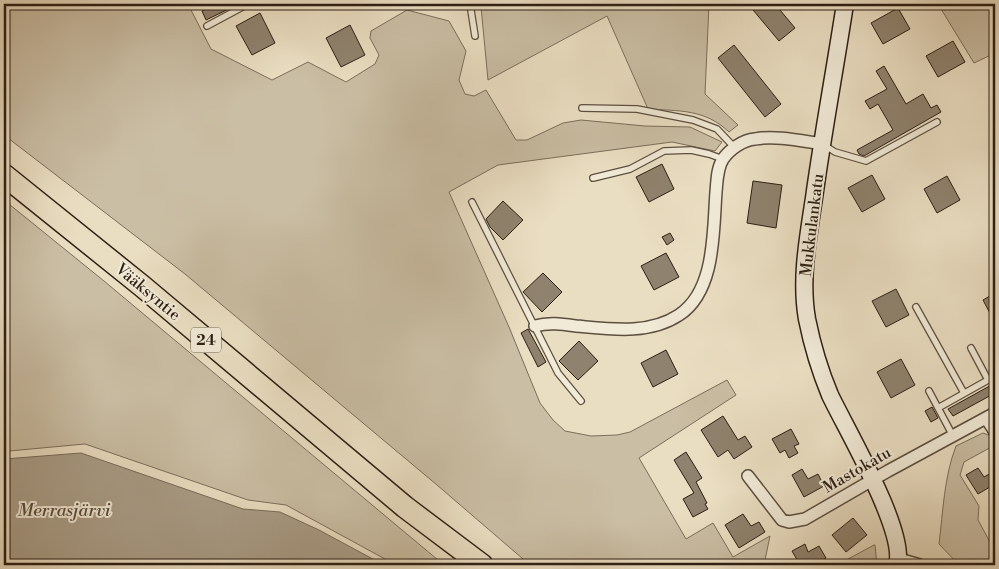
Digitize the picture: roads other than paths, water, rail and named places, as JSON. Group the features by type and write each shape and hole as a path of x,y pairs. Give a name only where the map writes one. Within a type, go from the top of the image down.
{"highway":[{"name":"Vääksyntie","path":"4,175 135,281 405,507 482,565"},
{"name":"Vääksyntie","path":"405,507 466,565"}],"street":[{"name":"Mukkulankatu","path":"845,4 806,254 805,288 807,318 830,393 873,480 891,522 898,562 920,565"},
{"path":"535,326 547,322 618,330 668,322 682,313 694,300 705,282 710,261 718,175 723,159 734,147 753,139 767,138 823,144"},
{"path":"991,415 995,432"},
{"name":"Mastokatu","path":"748,476 782,520 789,522 805,519 991,415"}],"lane":[{"path":"207,26 248,4"},
{"path":"470,4 475,36"},
{"path":"582,108 637,109 694,120 716,129 734,147"},
{"path":"823,144 836,152 866,161 937,122"},
{"path":"593,178 630,169 664,151 691,150 723,159"},
{"path":"472,202 558,373 581,401"},
{"path":"916,306 964,393"},
{"path":"938,408 988,380 971,348"},
{"path":"930,391 953,436"}],"water":[{"name":"Merrasjärvi","path":"81,453 243,509 280,512 319,530 384,565 4,565 4,459"}]}
